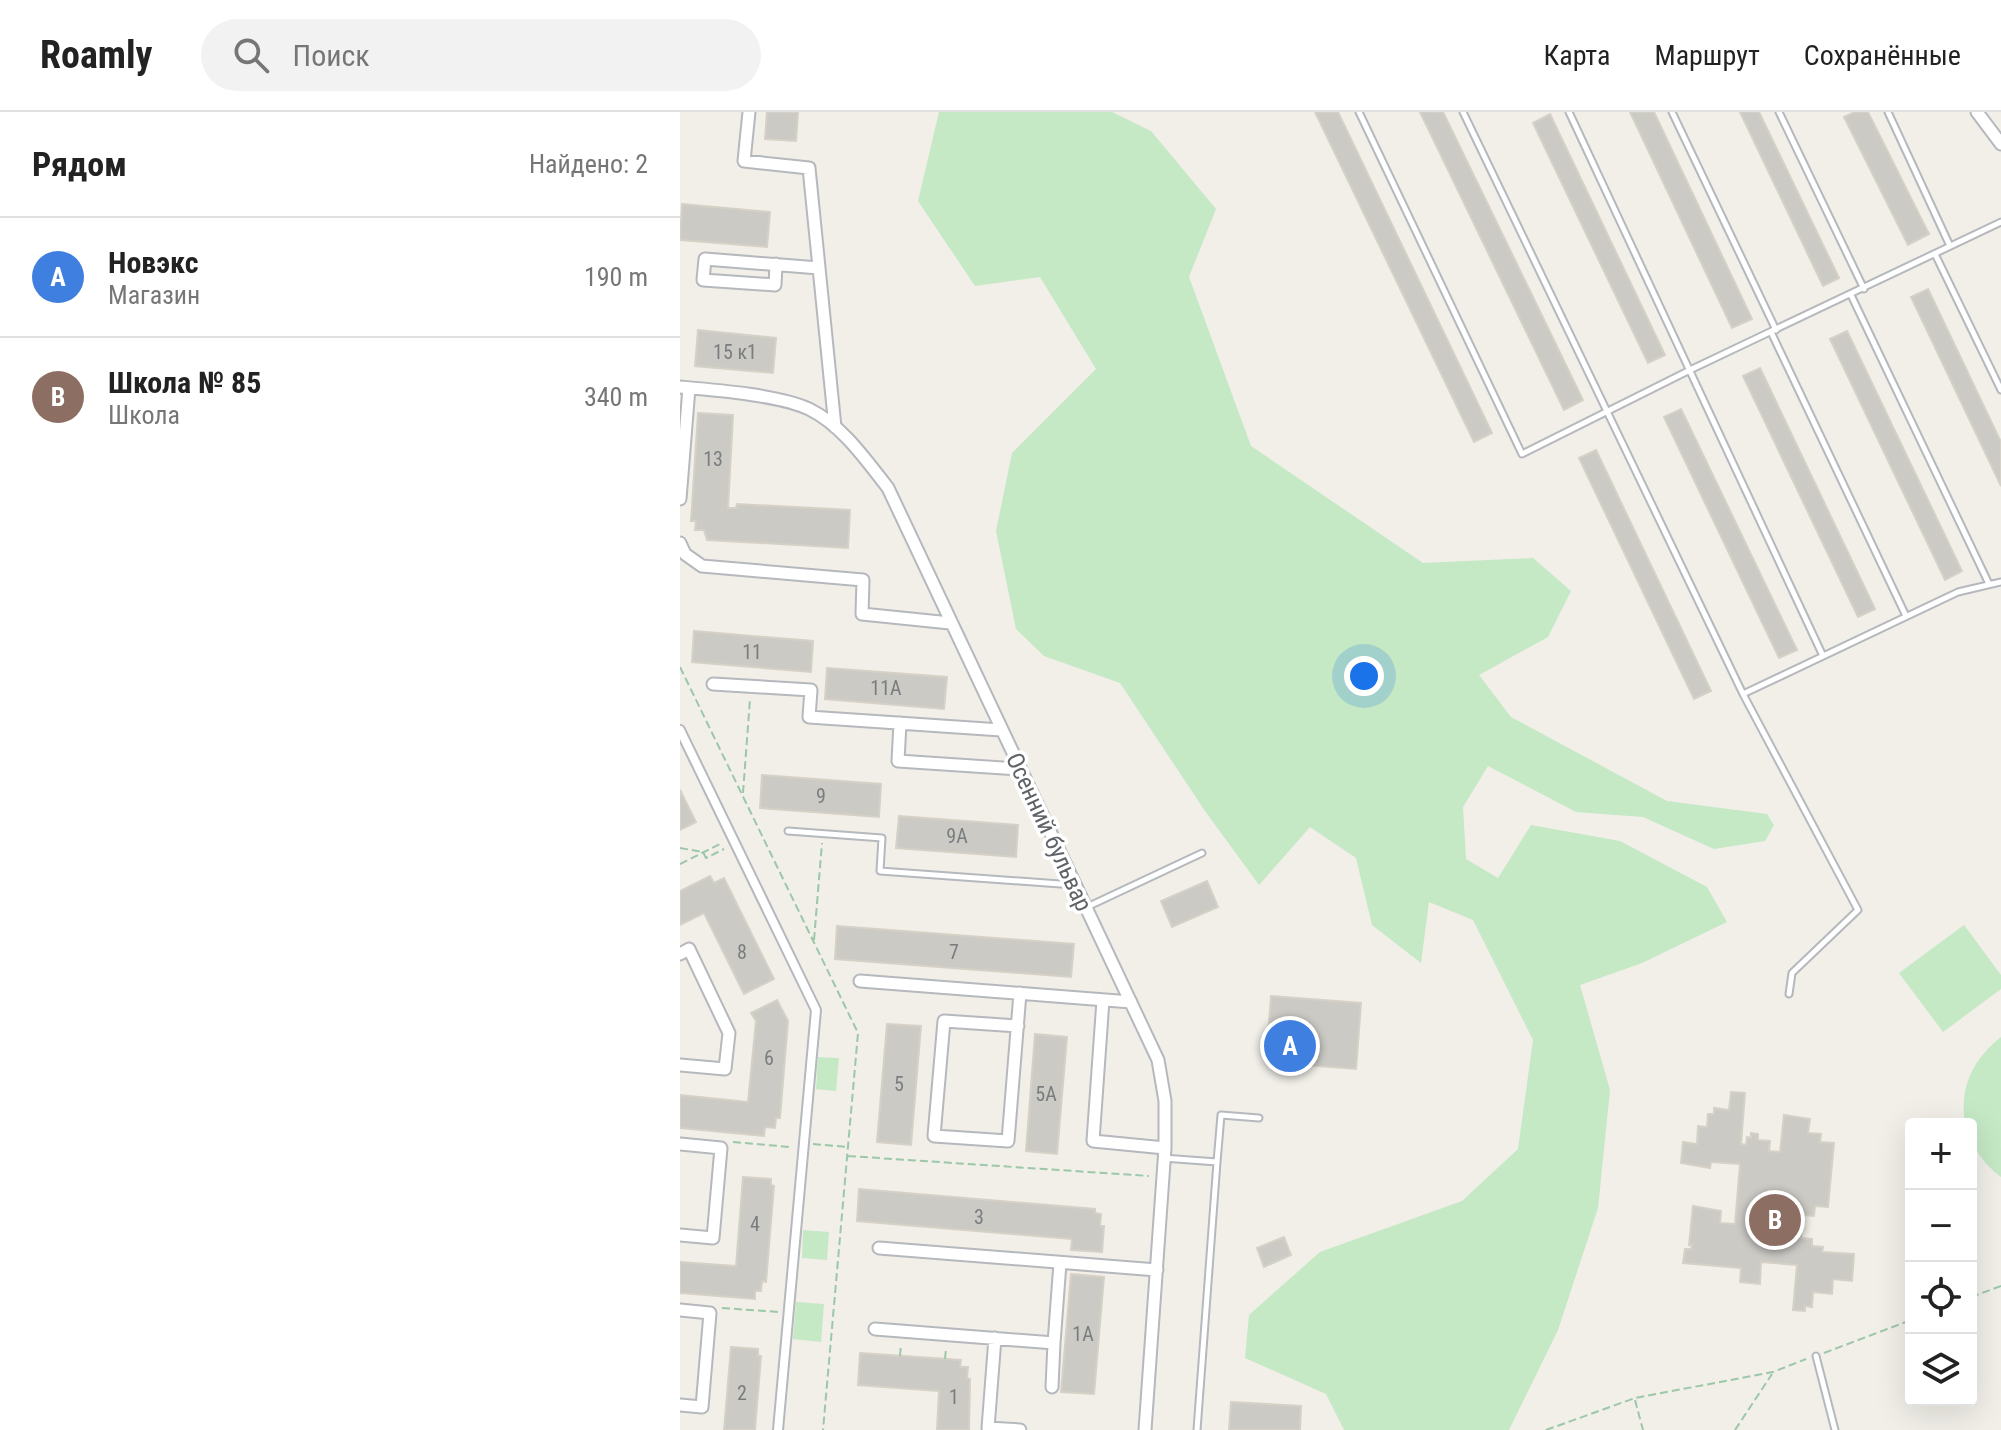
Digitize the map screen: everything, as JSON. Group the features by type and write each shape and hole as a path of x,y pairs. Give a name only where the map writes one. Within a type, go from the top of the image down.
{"street":[{"path":"749,112 744,161 809,168 835,427"},
{"path":"1977,112 2001,144"},
{"path":"776,264 775,285 703,280 705,259 776,264 819,268"},
{"path":"680,499 684,388"},
{"name":"Осенний бульвар","path":"684,388 760,396 808,409 835,427 864,456 888,488 1158,1060 1165,1101 1164,1153 1145,1430"},
{"path":"680,543 685,554 702,566 863,580 862,614 950,623"},
{"path":"713,684 811,690 809,717 1001,730"},
{"path":"900,723 898,761 1019,769"},
{"path":"680,730 816,1010 778,1430"},
{"path":"680,954 689,949 729,1033 725,1069 680,1065"},
{"path":"860,981 1131,1002"},
{"path":"1018,1026 944,1021 934,1136 1008,1141 1018,1026 1020,993"},
{"path":"1103,1000 1093,1141 1164,1153"},
{"path":"680,1144 721,1148 713,1238 680,1235"},
{"path":"879,1248 1157,1270"},
{"path":"1052,1387 1060,1263"},
{"path":"680,1310 710,1313 702,1407 680,1405"},
{"path":"875,1329 1054,1343"},
{"path":"995,1338 988,1428 1020,1430"}],"lane":[{"path":"1359,112 1522,454 2001,222"},
{"path":"1463,112 1743,694 1858,910 1792,973 1789,994"},
{"path":"1569,112 1692,369 1823,656"},
{"path":"1672,112 1906,616"},
{"path":"1779,112 1864,289"},
{"path":"1888,112 1950,246"},
{"path":"1935,254 2001,390"},
{"path":"1851,295 1989,584"},
{"path":"1743,694 1958,592 2001,582"},
{"path":"788,831 882,838 880,871 1074,885"},
{"path":"1085,908 1202,853"},
{"path":"1197,1430 1221,1115 1259,1118"},
{"path":"1164,1153 1217,1162"},
{"path":"1816,1356 1835,1430"}],"path":[{"path":"680,667 858,1033 823,1430"},
{"path":"743,796 751,686"},
{"path":"814,943 823,834"},
{"path":"703,852 706,858 734,840"},
{"path":"680,864 734,840"},
{"path":"680,848 703,852"},
{"path":"726,1141 848,1147"},
{"path":"847,1156 1162,1177"},
{"path":"1977,1295 2001,1286"},
{"path":"745,1310 788,1313"},
{"path":"1546,1430 1635,1398 1773,1372 1905,1322"},
{"path":"1735,1430 1773,1372"},
{"path":"1635,1398 1643,1430"}],"green space":[{"path":"939,112 1112,112 1151,131 1216,209 1189,277 1251,446 1423,563 1533,558 1571,591 1548,637 1479,675 1511,717 1667,801 1767,814 1774,825 1765,841 1714,849 1643,817 1576,812 1488,766 1463,807 1466,859 1498,878 1531,825 1620,841 1707,887 1727,922 1642,963 1580,985 1610,1090 1598,1208 1558,1330 1509,1430 1344,1430 1326,1394 1245,1358 1249,1315 1320,1252 1462,1201 1518,1149 1533,1040 1473,920 1429,902 1421,963 1372,925 1356,858 1310,827 1259,885 1205,811 1120,683 1044,656 1016,629 996,531 1012,453 1096,369 1040,277 975,286 918,201"},
{"path":"1964,925 2001,975 2001,989 1943,1032 1899,973"},
{"path":"2001,1037 2001,1177 1979,1154 1977,1118 1965,1118 1964,1111 1970,1075"},
{"path":"818,1057 839,1058 836,1091 816,1089"},
{"path":"803,1230 829,1232 827,1260 802,1258"},
{"path":"796,1302 824,1304 821,1342 793,1339"}],"building":[{"path":"767,112 798,112 796,141 765,139"},
{"path":"1315,112 1338,112 1492,433 1474,442"},
{"path":"1420,112 1443,112 1583,400 1564,410"},
{"path":"1630,112 1654,112 1752,319 1732,328"},
{"path":"1740,112 1759,112 1839,278 1823,286"},
{"path":"1855,112 1868,112 1929,234 1908,245 1844,117"},
{"path":"1550,114 1665,355 1648,363 1533,123"},
{"path":"682,204 770,212 767,247 680,240"},
{"path":"1928,289 2001,442 2001,486 1911,297"},
{"path":"698,330 776,338 773,373 695,366"},
{"path":"1847,331 1962,571 1945,580 1830,339"},
{"path":"1760,368 1875,609 1858,617 1743,376"},
{"path":"1681,409 1797,650 1779,658 1664,417"},
{"path":"698,413 733,415 728,508 736,508 737,504 850,510 848,548 707,540 704,530 695,530 696,521 691,521"},
{"path":"1596,450 1711,691 1694,699 1579,458"},
{"path":"694,631 813,641 811,672 692,662"},
{"path":"827,668 947,677 944,709 825,699"},
{"path":"762,775 881,784 879,817 760,808"},
{"path":"680,790 696,822 680,830"},
{"path":"899,816 1018,825 1016,857 896,848"},
{"path":"710,876 714,883 724,878 774,979 744,994 704,913 680,925 680,891"},
{"path":"1207,881 1218,907 1172,927 1161,901"},
{"path":"837,926 1074,944 1071,977 835,959"},
{"path":"1271,996 1361,1003 1356,1069 1266,1062"},
{"path":"777,1000 788,1021 780,1118 776,1118 775,1128 765,1127 764,1136 680,1128 680,1095 748,1102 756,1021 751,1013"},
{"path":"887,1024 921,1026 911,1145 877,1142"},
{"path":"1035,1034 1067,1037 1057,1154 1026,1151"},
{"path":"1731,1092 1745,1093 1741,1144 1746,1145 1751,1133 1758,1134 1758,1140 1770,1141 1769,1151 1780,1152 1784,1115 1810,1119 1808,1133 1821,1134 1820,1142 1834,1143 1828,1207 1815,1206 1814,1216 1802,1215 1801,1238 1812,1239 1812,1246 1823,1247 1822,1252 1854,1254 1852,1281 1833,1279 1832,1294 1813,1292 1812,1307 1805,1306 1805,1311 1793,1310 1797,1265 1761,1262 1760,1284 1740,1282 1741,1268 1683,1263 1685,1249 1691,1249 1692,1245 1689,1245 1693,1206 1721,1211 1720,1223 1735,1224 1740,1164 1711,1162 1710,1168 1681,1163 1683,1142 1697,1144 1698,1126 1707,1127 1708,1114 1714,1114 1714,1108 1729,1110"},
{"path":"743,1177 771,1179 774,1186 766,1282 762,1281 761,1291 755,1291 755,1299 680,1293 680,1262 736,1266"},
{"path":"859,1189 1095,1209 1095,1213 1101,1214 1100,1226 1104,1226 1102,1252 1071,1250 1072,1239 857,1221"},
{"path":"1284,1237 1291,1255 1264,1267 1257,1248"},
{"path":"1071,1274 1104,1277 1094,1394 1061,1392"},
{"path":"731,1347 758,1349 758,1356 761,1356 755,1430 724,1430"},
{"path":"860,1353 961,1360 960,1367 968,1367 967,1378 970,1379 969,1430 937,1430 939,1391 858,1385"},
{"path":"1231,1402 1301,1406 1300,1430 1229,1430"}],"place":[{"name":"Новэкс","path":"1290,1046"},
{"name":"Школа № 85","path":"1775,1220"}]}
